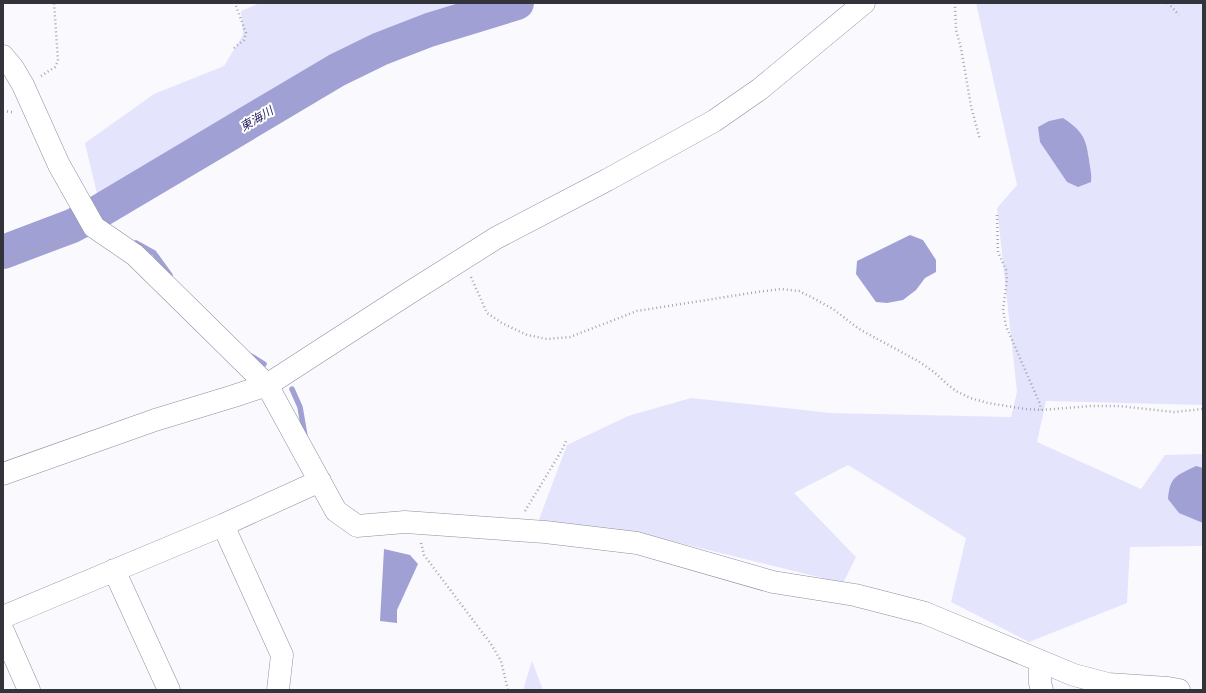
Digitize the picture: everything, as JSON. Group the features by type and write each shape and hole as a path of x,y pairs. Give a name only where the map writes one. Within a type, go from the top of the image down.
{"street":[{"path":"3,474 155,420 267,385 496,238 607,180 714,121 760,89 864,3"},
{"path":"3,56 13,68 24,87 59,165 94,227 135,255 267,385 336,511 357,526 405,522 545,532 637,543 773,582 855,595 925,613 1074,675 1108,684 1179,690"},
{"path":"3,618 223,525 320,481"},
{"path":"223,525 282,654 278,690"},
{"path":"114,570 169,690"},
{"path":"3,630 30,690"},
{"path":"1040,662 1040,683 1042,690"}],"path":[{"path":"24,87 55,67 58,61 54,3"},
{"path":"234,48 244,40 246,33 235,3"},
{"path":"956,3 956,30 962,48 971,106 980,140"},
{"path":"1168,3 1179,15"},
{"path":"997,215 998,252 1006,270 1007,279 1002,310 1006,326 1040,404 1041,410"},
{"path":"3,262 79,235 94,227"},
{"path":"463,259 487,312 502,323 527,335 547,339 570,337 637,311 781,289 799,291 820,301 859,329 918,360 956,391 970,398 995,404 1041,410 1091,406 1119,406 1174,412 1203,410"},
{"path":"517,530 517,524 562,450 567,438"},
{"path":"416,523 424,555 491,644 501,661 508,690"}],"shaded area":[{"path":"260,3 492,3 428,21 357,49 271,97 99,202 85,143 154,94 224,66 243,35 241,11"},
{"path":"976,3 1203,3 1203,405 1046,401 1037,442 1141,489 1165,455 1203,454 1203,546 1130,547 1127,603 1029,642 951,602 966,538 848,465 794,493 856,557 843,583 639,533 538,522 567,445 628,416 691,398 831,413 1011,417 1017,392 997,208 1017,185"},
{"path":"532,661 543,690 523,690"}],"water":[{"path":"1063,118 1075,127 1082,135 1088,152 1091,182 1078,187 1067,182 1040,142 1038,127 1049,121"},
{"path":"910,235 923,240 936,260 936,272 925,278 916,290 903,300 887,303 876,302 856,274 857,261"},
{"path":"1196,466 1203,468 1203,523 1179,513 1168,499 1172,481 1183,472"},
{"path":"384,549 410,555 418,564 397,610 397,623 380,621"}],"waterway":[{"name":"東海川","path":"3,252 72,226 93,215 337,70 380,49 429,30 517,3"},
{"path":"136,243 154,253 170,275"},
{"path":"251,356 264,364"},
{"path":"292,389 300,407 305,436"}]}
